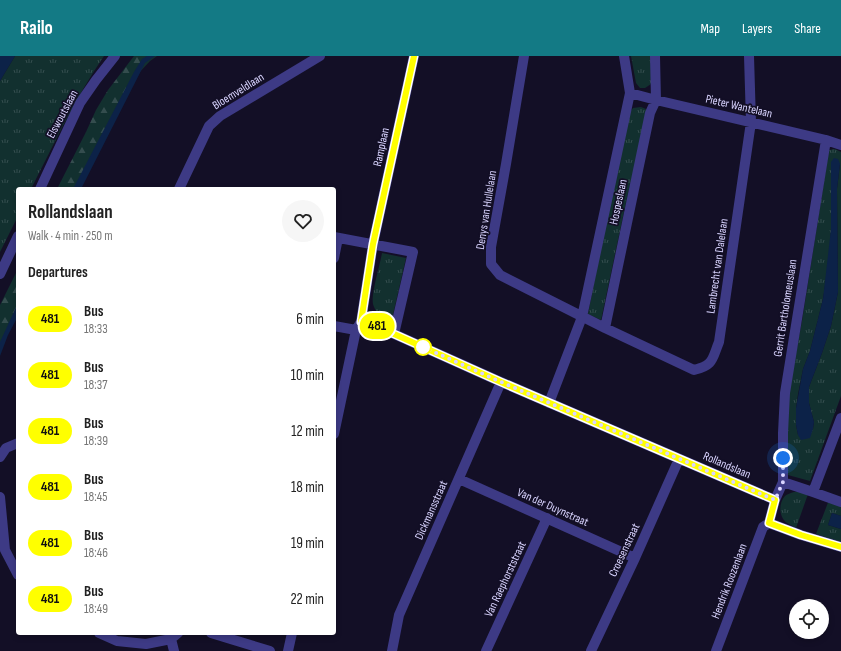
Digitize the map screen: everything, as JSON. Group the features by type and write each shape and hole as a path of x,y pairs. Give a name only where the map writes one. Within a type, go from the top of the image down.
{"street":[{"name":"Elswoutslaan","path":"41,187 80,103 115,56"},
{"name":"Bloemveldlaan","path":"180,187 210,126 220,116 320,56"},
{"name":"Ramplaan","path":"336,425 359,326 373,244 414,56"},
{"name":"Denys van Hullelaan","path":"524,56 491,247 491,264 500,275 582,317"},
{"name":"Hospeslaan","path":"549,403 582,317 630,93 624,56"},
{"name":"Hospeslaan","path":"605,328 650,113 656,100 655,56"},
{"name":"Lambrecht van Dalelaan","path":"605,328 694,370 704,368 712,362 719,342 722,324 751,122 749,56"},
{"name":"Pieter Wantelaan","path":"630,93 826,140 841,145"},
{"name":"Gerrit Bartholomeuslaan","path":"783,482 782,433 785,393 826,140"},
{"path":"336,237 413,252 394,334"},
{"path":"0,274 16,240"},
{"path":"582,317 605,328"},
{"name":"Rollandslaan","path":"359,326 374,325 549,403 775,500"},
{"path":"336,326 359,326"},
{"name":"Dickmansstraat","path":"392,651 399,615 501,382"},
{"path":"813,492 841,418"},
{"path":"0,457 6,448 16,444"},
{"name":"Croesenstraat","path":"591,651 635,558 679,459"},
{"name":"Van der Duynstraat","path":"459,479 635,558"},
{"path":"841,502 783,482 775,500 769,523 801,535 841,547"},
{"path":"0,497 5,550 16,571"},
{"name":"Van Raephorststraat","path":"486,651 548,518"},
{"name":"Hendrik Roozenlaan","path":"716,651 763,528 769,523"},
{"path":"104,635 117,641 147,648 175,636 174,651"},
{"path":"218,635 270,651"},
{"path":"288,651 292,635"}],"green space":[{"path":"15,56 104,56 74,105 32,187 16,187 16,220 0,252 0,81"},
{"path":"134,56 157,56 150,61 136,76 80,187 58,187 96,110 108,90"},
{"path":"631,56 652,56 651,84 645,88 640,88 636,83"},
{"path":"641,107 646,109 647,118 628,193 601,320 588,314 630,112 633,108"},
{"path":"835,149 841,152 841,396 810,481 788,475 786,406 802,321 829,150","holes":["831,162 840,164 837,189 838,292 831,326 809,387 809,403 814,422 813,429 798,435 796,425 798,394 803,369 810,351 823,299 830,251"]},
{"path":"382,253 406,258 392,319 384,319 377,313 373,304 374,287"},
{"path":"16,273 16,316 0,349 0,305"},
{"path":"794,492 808,494 796,528 784,520 780,510 781,503 785,496"},
{"path":"829,500 841,504 841,516 832,513 828,525 841,529 841,542 816,534"}],"water":[{"path":"0,56 15,56 0,81"},
{"path":"147,56 155,56 145,63 82,187 74,187 134,72 142,59"},
{"path":"834,158 838,159 840,164 837,189 838,292 831,326 809,387 809,403 814,422 813,429 810,438 801,440 798,435 796,425 796,408 803,369 810,351 823,299 831,229 831,162"},
{"path":"16,307 16,320 0,356 0,342"},
{"path":"832,513 841,516 841,529 828,525"}],"bus line":[{"name":"481","path":"414,56 373,244 361,322 374,325 501,382 775,500 769,523 801,535 841,547"}],"route":[{"path":"423,347 775,500 783,482 783,458"}]}
